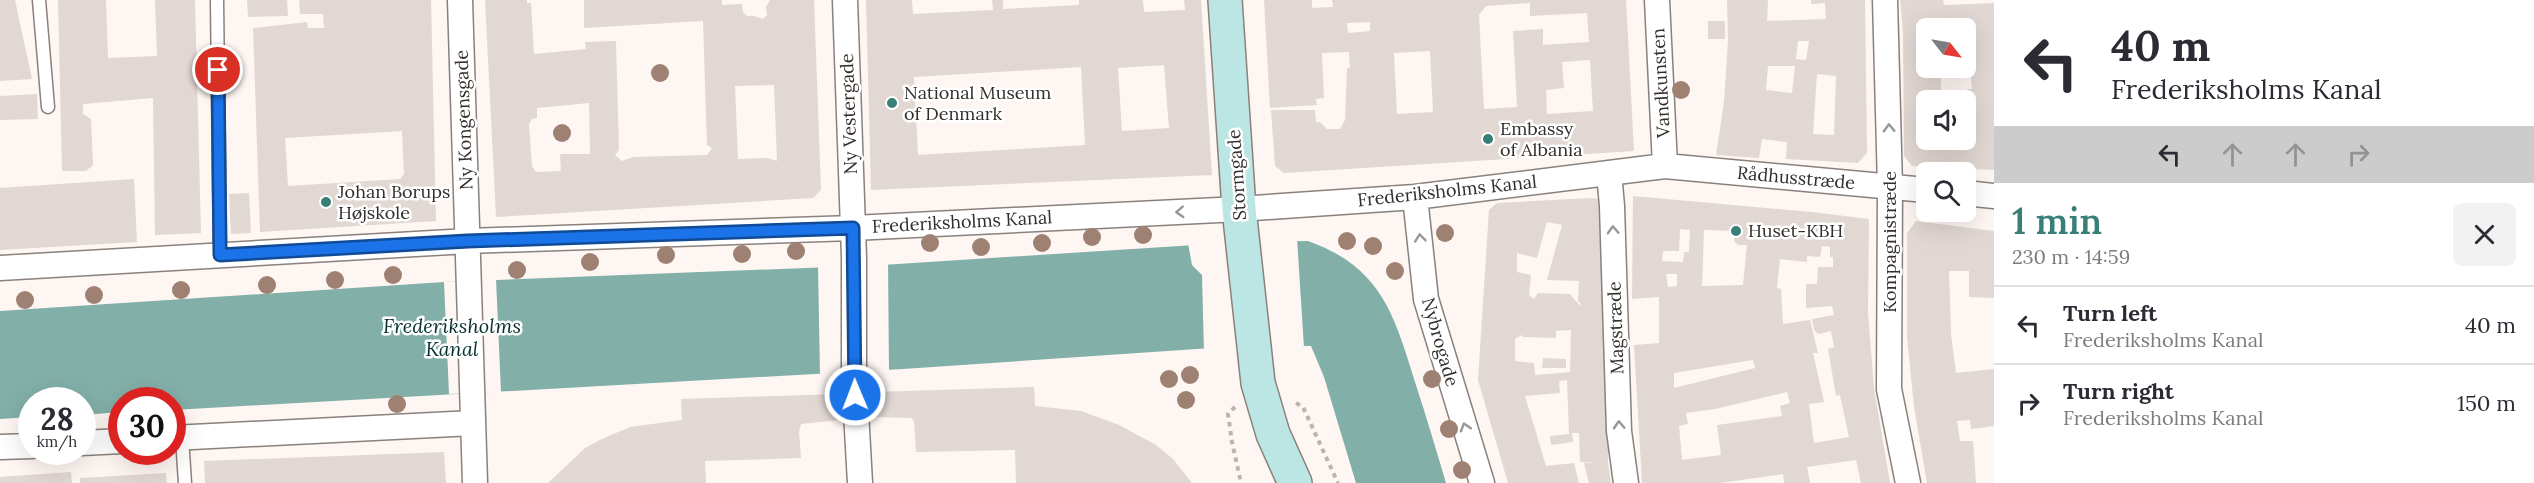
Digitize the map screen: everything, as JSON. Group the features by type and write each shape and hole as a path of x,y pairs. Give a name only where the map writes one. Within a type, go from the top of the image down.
{"street":[{"name":"Ny Kongensgade","path":"460,0 475,483"},
{"name":"Ny Vestergade","path":"845,0 854,257 854,376 860,483"},
{"name":"Stormgade","path":"1225,0 1240,224 1258,383 1265,412 1295,483"},
{"name":"Vandkunsten","path":"1657,0 1665,166"},
{"name":"Kompagnistræde","path":"1885,0 1890,187 1889,389 1908,483"},
{"name":"Frederiksholms Kanal","path":"0,268 468,241 853,228 1240,224 1415,197 1665,166"},
{"name":"Rådhusstræde","path":"1665,166 1916,189"},
{"name":"Magstræde","path":"1609,173 1619,432 1626,483"},
{"path":"1976,194 1994,196"},
{"name":"Nybrogade","path":"1415,197 1426,298 1482,483"},
{"path":"186,438 473,423"},
{"path":"0,447 18,446"}],"lane":[{"path":"39,0 48,107"},
{"path":"217,0 220,255"},
{"path":"182,465 185,483"}],"water":[{"name":"Frederiksholms Kanal","path":"1308,241 1353,264 1368,279 1381,296 1400,335 1446,483 1356,483 1324,377 1311,346 1256,345 903,369 186,409 186,387 108,387 108,413 96,414 96,387 18,387 18,418 0,419 0,311 444,282 882,265 1242,242"}],"pier":[{"path":"1297,238 1304,348 1204,352 1202,275 1192,265 1188,243"},
{"path":"888,261 889,373 820,375 818,265"},
{"path":"496,279 501,392 449,394 444,282"}],"building":[{"path":"0,0 15,0 32,79 0,81"},
{"path":"58,0 106,0 108,58 157,56 155,0 195,0 201,233 155,235 153,98 83,104 83,114 91,119 93,165 86,171 62,171"},
{"path":"247,0 287,0 288,16 248,17"},
{"path":"299,0 431,0 436,221 260,232 253,28 307,22 308,28 324,28 323,14 300,14","holes":["402,131 404,174 400,179 288,186 285,138"]},
{"path":"485,0 527,0 527,3 531,3 534,54 586,49 585,42 616,41 619,150 615,155 622,161 633,157 707,155 712,148 707,145 703,21 584,28 584,0 722,0 722,5 742,4 743,12 747,16 763,19 767,15 766,7 770,0 814,0 821,190 813,198 496,217","holes":["774,85 777,161 767,158 738,159 735,86","589,103 590,154 560,154 561,171 536,172 532,166 529,124 532,119 537,118 537,108"]},
{"name":"National Museum of Denmark","path":"866,0 912,0 913,14 993,10 992,0 1003,0 1003,9 1079,5 1079,0 1143,0 1144,12 1185,10 1184,0 1201,0 1212,175 871,190","holes":["1164,65 1169,128 1122,131 1118,68","1081,67 1085,145 918,155 914,77"]},
{"path":"1264,0 1312,0 1312,8 1333,7 1332,0 1626,0 1634,151 1284,173 1275,166 1271,110 1315,110 1316,122 1320,122 1327,129 1340,129 1345,120 1347,68 1350,68 1349,52 1322,53 1324,98 1316,99 1317,105 1270,108","holes":["1530,3 1530,16 1587,13 1589,42 1543,45 1543,29 1513,31 1517,107 1484,109 1479,15 1486,6","1370,22 1370,31 1348,33 1347,23","1430,51 1433,112 1397,114 1394,53","1590,60 1593,111 1547,114 1546,90 1564,88 1562,62"]},
{"path":"1727,0 1768,0 1767,21 1826,19 1825,3 1811,4 1811,0 1865,0 1867,153 1858,163 1786,159 1787,142 1762,139 1759,158 1716,155 1724,102 1728,41","holes":["1798,41 1809,41 1806,60 1796,59","1768,66 1795,66 1792,93 1766,90","1817,74 1836,76 1834,135 1813,134"]},
{"path":"1900,0 1943,0 1944,5 1994,3 1994,170 1976,169 1976,162 1916,162 1916,166 1912,166 1904,156 1903,32","holes":["1916,18 1976,18 1976,78 1971,78 1972,89 1967,90 1976,90 1976,150 1916,150 1916,90 1941,90 1941,78 1916,78"]},
{"path":"1708,21 1725,21 1725,39 1708,39"},
{"path":"37,94 38,119 0,120 0,96"},
{"path":"134,179 137,242 0,250 0,188"},
{"path":"249,193 251,233 231,234 229,194"},
{"path":"1633,196 1869,219 1868,312 1874,388 1890,483 1861,483 1856,460 1807,467 1810,483 1784,483 1783,474 1720,483 1642,483 1634,345 1659,343 1659,297 1632,299","holes":["1680,229 1690,230 1689,252 1684,252 1683,262 1662,261 1663,251 1679,251","1704,230 1734,231 1734,241 1738,245 1747,245 1743,285 1702,286","1822,246 1830,247 1833,267 1818,267 1817,284 1806,284 1806,308 1832,306 1834,315 1812,319 1814,330 1818,334 1831,331 1834,347 1828,349 1836,396 1840,395 1849,437 1814,443 1809,404 1824,402 1813,353 1818,353 1810,320 1783,324 1781,289 1777,288 1780,259 1807,262 1807,256 1820,257","1666,274 1677,274 1677,286 1668,287","1753,360 1755,368 1674,388 1674,373","1787,392 1790,403 1780,406 1782,416 1717,425 1721,455 1682,460 1679,426 1688,424 1686,413 1715,409"]},
{"path":"1592,198 1599,199 1608,207 1608,463 1611,483 1589,483 1584,463 1599,463 1580,462 1579,433 1572,433 1573,442 1551,445 1550,436 1569,434 1567,380 1559,381 1560,393 1525,396 1546,466 1574,463 1579,483 1508,483 1478,380 1489,210 1497,203","holes":["1547,222 1562,225 1547,280 1579,281 1578,301 1581,304 1579,305 1570,294 1538,293 1534,299 1529,295 1531,275 1517,272 1517,253 1537,258","1571,330 1570,372 1535,375 1534,363 1515,361 1515,339 1522,335 1523,337 1556,338 1556,331"]},
{"path":"1916,221 1994,231 1994,298 1969,297 1969,271 1949,271 1951,334 1956,373 1994,369 1994,426 1971,429 1970,420 1957,421 1960,441 1973,441 1976,483 1927,483 1914,407 1907,337 1907,233"},
{"path":"1543,358 1566,359 1566,368 1542,368"},
{"path":"1034,387 1035,406 1081,411 1119,425 1156,445 1173,459 1192,483 1016,483 1015,450 916,452 912,418 876,417 875,392"},
{"path":"838,394 839,420 801,424 799,431 801,458 705,461 706,483 548,483 585,448 602,439 630,427 682,420 681,399"},
{"path":"444,452 446,483 205,483 204,461"},
{"path":"71,472 72,483 0,483 0,477"},
{"path":"166,473 167,483 80,483 80,478"}],"place":[{"name":"National Museum of Denmark","path":"892,103"},
{"name":"Embassy of Albania","path":"1488,139"},
{"name":"Johan Borups Højskole","path":"326,202"},
{"name":"Huset-KBH","path":"1736,231"}],"route":[{"path":"218,70 220,255 468,241 853,228 855,395"}]}
